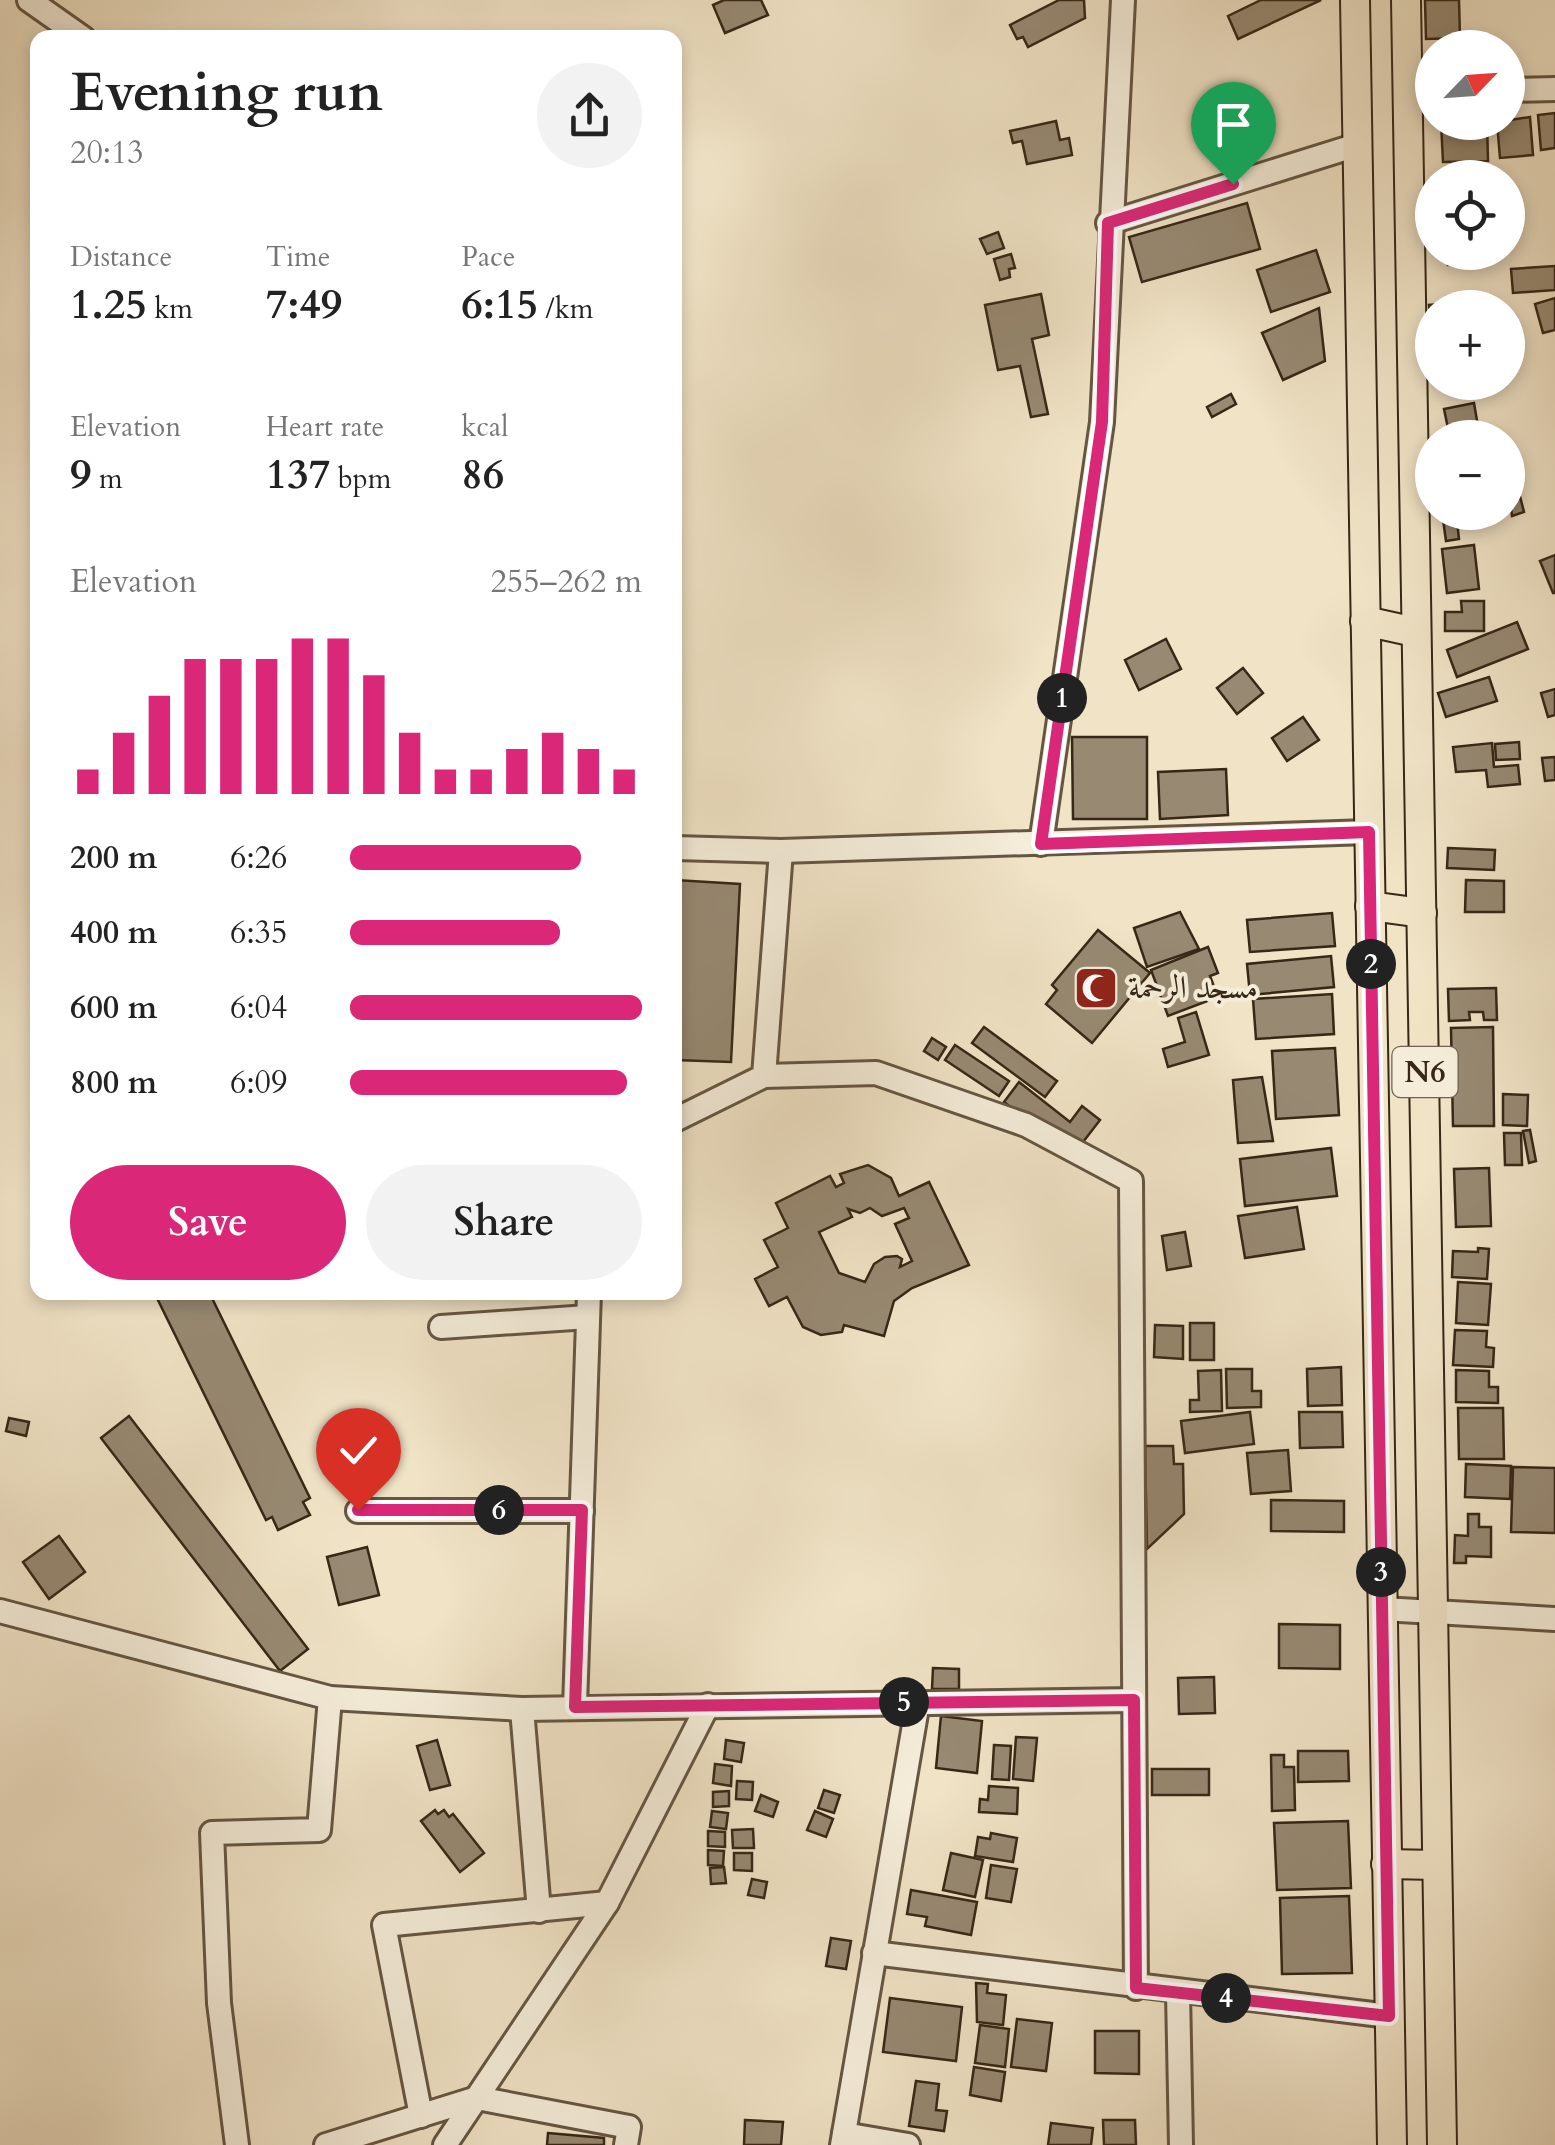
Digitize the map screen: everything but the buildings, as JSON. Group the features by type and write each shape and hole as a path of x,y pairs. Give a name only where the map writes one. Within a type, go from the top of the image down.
{"main road":[{"name":"N6","path":"1355,0 1392,2145"},
{"name":"N6","path":"1406,0 1415,63"},
{"name":"N6","path":"1420,140 1415,632 1442,2145"},
{"path":"1365,620 1415,632"},
{"path":"1370,906 1422,913"},
{"path":"1386,1864 1437,1865"}],"street":[{"path":"29,0 72,30"},
{"path":"1041,844 1102,422 1108,223 1122,0"},
{"path":"1525,90 1555,89"},
{"path":"1108,223 1357,145"},
{"path":"682,848 781,851 1369,832"},
{"path":"764,1076 781,851"},
{"path":"682,1117 764,1076 876,1073 1026,1125 1131,1182 1136,1988"},
{"path":"575,1707 589,1300"},
{"path":"441,1326 588,1317"},
{"path":"358,1510 582,1510"},
{"path":"1382,1609 1555,1619"},
{"path":"0,1611 330,1698 522,1709 1134,1700"},
{"path":"238,2145 219,2003 212,1833 319,1830 330,1698"},
{"path":"908,2145 843,2139 918,1702"},
{"path":"445,2145 606,1904 708,1705"},
{"path":"522,1709 539,1911"},
{"path":"420,2116 384,1925 606,1904"},
{"path":"874,1954 1389,2016"},
{"path":"1178,1992 1181,2145"},
{"path":"326,2145 477,2098 630,2128 626,2145"}],"place":[{"name":"مسجد الرحمة","path":"1096,988"}],"route":[{"path":"358,1510 582,1510 575,1707 1134,1700 1136,1988 1389,2016 1369,832 1041,844 1102,422 1108,223 1233,184"}]}
